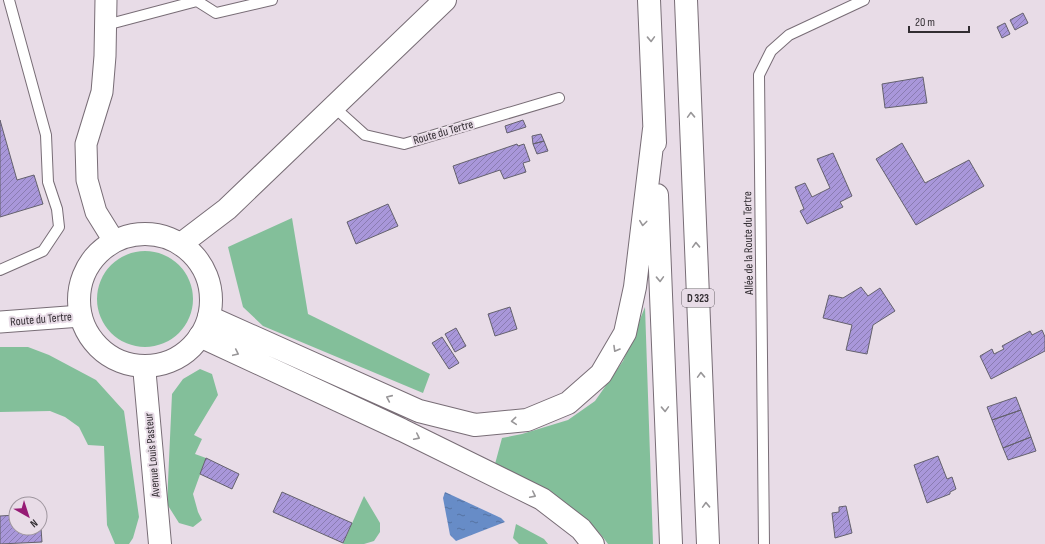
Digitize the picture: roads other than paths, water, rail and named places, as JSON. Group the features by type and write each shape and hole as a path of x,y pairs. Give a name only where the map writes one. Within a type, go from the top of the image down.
{"main road":[{"path":"181,244 228,209 445,0"},
{"path":"649,0 671,544"},
{"name":"D 323","path":"687,0 708,544"},
{"path":"209,317 419,411 476,425 527,420 568,403 601,374 625,333 635,286 654,129"},
{"path":"148,234 165,237 181,244 199,261 207,276 211,292 211,308 209,317 200,336 189,349 176,358 160,364 144,366 128,364 107,354 91,337 81,316 80,294 85,273 97,255 114,241 130,235 148,234"},
{"path":"200,336 402,430 542,499 581,529 593,544"},
{"name":"Avenue Louis Pasteur","path":"144,366 160,544"}],"street":[{"path":"106,0 105,56 102,92 86,144 87,180 96,212 114,241"},
{"name":"Route du Tertre","path":"0,322 81,316"}],"lane":[{"path":"0,270 43,251 59,227 57,209 48,182 46,135 9,0"},
{"path":"106,25 197,1 216,13 272,0"},
{"name":"Allée de la Route du Tertre","path":"764,544 759,75 771,51 789,35 864,0"},
{"name":"Route du Tertre","path":"334,107 366,135 404,144 559,98"}],"water":[{"path":"445,492 501,518 505,522 456,541 450,535 443,498"}]}
